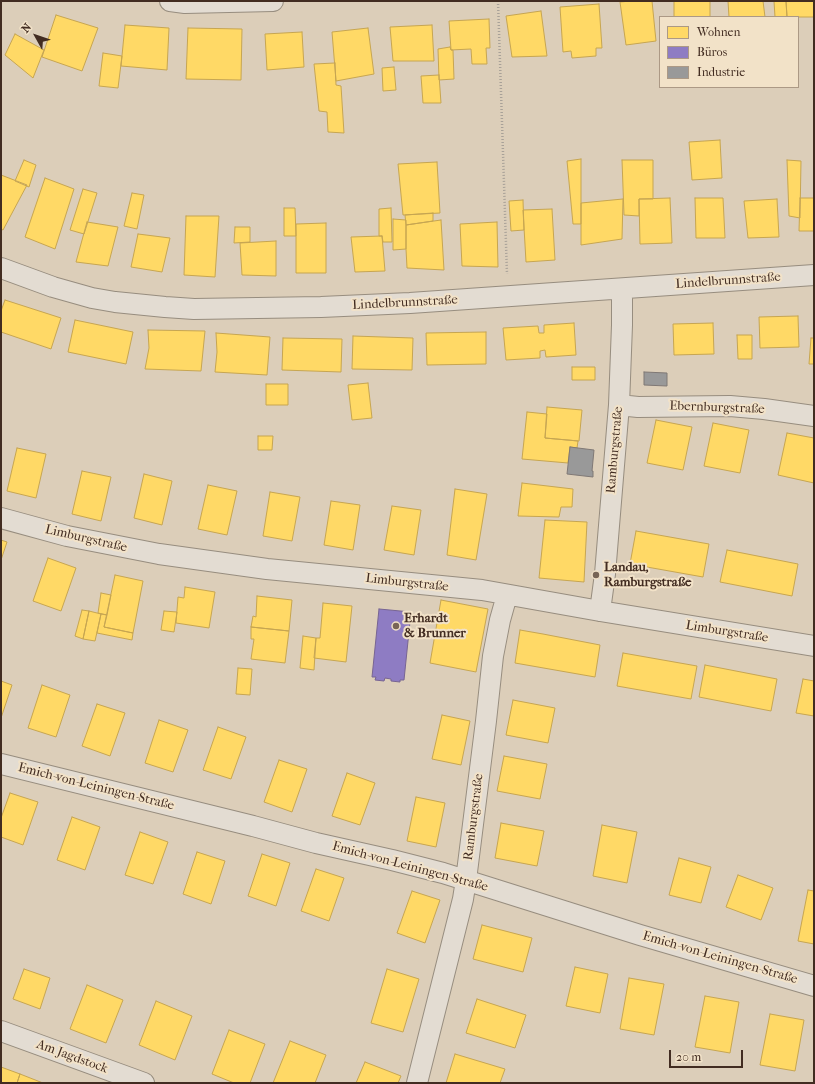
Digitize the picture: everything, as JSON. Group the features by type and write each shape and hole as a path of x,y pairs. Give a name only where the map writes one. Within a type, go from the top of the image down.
{"street":[{"path":"170,1 185,3 273,1"},
{"name":"Lindelbrunnstraße","path":"1,268 53,287 92,298 194,309 321,307 507,297 814,275"},
{"name":"Ramburgstraße","path":"600,611 605,574 619,405 622,289"},
{"name":"Ebernburgstraße","path":"619,405 638,407 730,406 814,416"},
{"name":"Limburgstraße","path":"1,518 67,536 159,554 267,569 482,590 814,646"},
{"name":"Ramburgstraße","path":"417,1083 463,899 493,656 500,620 507,595"},
{"name":"Emich-von-Leiningen-Straße","path":"1,764 316,843 392,860 466,880 640,935 814,986"},
{"name":"Am Jagdstock","path":"1,1031 144,1083"}],"path":[{"path":"498,1 507,297"}],"building: Wohnen":[{"path":"652,1 656,41 626,45 620,2"},
{"path":"674,1 710,1 710,16 674,16"},
{"path":"728,1 763,1 765,16 729,16"},
{"path":"774,1 786,1 787,16 775,16"},
{"path":"786,1 814,1 814,17 787,16"},
{"path":"599,4 602,48 596,48 596,56 572,58 571,51 563,52 560,7"},
{"path":"541,11 547,56 512,57 506,16"},
{"path":"56,15 98,28 82,71 42,57"},
{"path":"489,19 490,48 486,48 487,64 472,64 471,49 451,50 449,21"},
{"path":"125,25 169,28 167,70 121,66"},
{"path":"432,25 434,61 393,61 390,27"},
{"path":"188,28 242,29 241,80 186,79"},
{"path":"368,28 374,74 336,81 332,32"},
{"path":"302,32 304,67 267,70 265,34"},
{"path":"15,34 44,50 33,78 5,55"},
{"path":"450,47 451,50 453,50 454,79 439,80 438,49"},
{"path":"103,53 122,56 118,88 99,86"},
{"path":"335,63 336,85 341,86 344,133 328,132 327,112 319,111 314,64"},
{"path":"394,67 396,90 383,91 382,68"},
{"path":"439,75 441,103 423,103 421,76"},
{"path":"720,140 722,178 692,180 689,142"},
{"path":"581,159 581,224 573,224 567,161"},
{"path":"24,160 36,165 29,187 15,181"},
{"path":"622,160 653,160 653,199 639,199 639,216 624,215"},
{"path":"787,160 801,161 800,218 789,216"},
{"path":"437,162 440,213 403,215 398,164"},
{"path":"1,175 27,185 3,230 1,229"},
{"path":"45,178 74,189 55,249 25,237"},
{"path":"83,189 97,193 84,234 70,230"},
{"path":"132,193 144,195 137,229 124,226"},
{"path":"670,198 672,243 640,244 639,199"},
{"path":"695,198 723,198 725,238 696,238"},
{"path":"800,198 814,198 814,231 799,231"},
{"path":"623,199 622,239 581,245 581,203"},
{"path":"777,199 779,237 748,238 744,201"},
{"path":"523,200 524,230 511,231 509,201"},
{"path":"284,208 295,208 296,236 284,236"},
{"path":"391,208 392,242 383,242 382,236 379,236 379,209"},
{"path":"552,209 555,260 526,262 523,210"},
{"path":"433,213 433,221 406,225 405,215"},
{"path":"186,216 219,216 215,277 184,275"},
{"path":"393,219 406,220 406,249 393,250"},
{"path":"441,220 444,270 407,268 406,225"},
{"path":"87,222 118,227 108,266 76,262"},
{"path":"497,222 498,267 462,266 460,224"},
{"path":"326,223 326,273 296,273 296,224"},
{"path":"235,227 250,227 250,242 234,243"},
{"path":"138,234 170,238 162,272 131,267"},
{"path":"382,236 385,271 355,272 351,237"},
{"path":"276,241 276,276 242,275 240,243"},
{"path":"5,300 61,318 51,349 1,332 1,311"},
{"path":"798,316 799,347 760,348 759,317"},
{"path":"75,320 133,332 126,364 68,352"},
{"path":"574,323 576,355 546,357 545,350 540,351 540,358 506,360 503,328 538,326 539,333 544,333 544,325"},
{"path":"713,323 714,354 674,355 673,324"},
{"path":"148,330 205,331 201,371 145,369 149,348"},
{"path":"486,332 486,364 427,365 426,333"},
{"path":"216,333 270,337 267,375 215,372 217,352"},
{"path":"737,335 752,335 752,359 738,359"},
{"path":"353,336 413,338 412,370 352,369"},
{"path":"283,338 342,339 341,372 282,370"},
{"path":"811,338 814,338 814,364 809,364"},
{"path":"572,367 595,367 595,380 572,380"},
{"path":"368,383 372,418 352,420 348,385"},
{"path":"266,384 288,384 288,405 266,405"},
{"path":"547,407 582,410 579,441 545,438"},
{"path":"527,412 547,414 545,438 578,441 577,448 570,447 568,463 522,459"},
{"path":"656,420 692,427 683,470 647,463"},
{"path":"713,423 749,430 740,473 704,466"},
{"path":"787,433 814,438 814,483 778,475"},
{"path":"258,436 273,436 272,450 258,450"},
{"path":"17,448 46,454 36,498 7,491"},
{"path":"82,471 111,477 101,521 72,514"},
{"path":"144,474 172,481 162,525 134,518"},
{"path":"522,483 573,489 572,507 561,507 559,517 518,516"},
{"path":"208,485 237,491 227,535 198,529"},
{"path":"455,489 487,494 476,560 447,555"},
{"path":"270,492 300,497 292,541 263,536"},
{"path":"331,501 360,505 353,550 324,545"},
{"path":"392,506 421,510 414,555 384,550"},
{"path":"545,520 587,522 584,582 539,578"},
{"path":"636,531 709,544 703,577 630,564"},
{"path":"1,540 7,542 1,560"},
{"path":"727,550 798,564 792,596 720,582"},
{"path":"48,558 76,568 61,611 33,601"},
{"path":"115,575 143,581 133,633 104,627"},
{"path":"185,587 215,592 209,628 176,623 178,597 184,598"},
{"path":"101,593 111,595 107,615 98,613"},
{"path":"257,596 292,600 289,631 251,627 253,616 256,617"},
{"path":"441,600 488,609 476,672 430,663"},
{"path":"323,603 352,606 346,662 314,658 316,638 320,638"},
{"path":"82,610 89,611 83,639 75,636"},
{"path":"89,611 101,614 95,641 83,639"},
{"path":"164,611 177,612 174,632 161,630"},
{"path":"101,614 107,615 104,627 133,633 132,640 97,633"},
{"path":"251,627 289,631 285,663 251,659 254,639 251,639"},
{"path":"520,630 600,645 595,677 515,663"},
{"path":"303,636 316,638 314,670 300,668"},
{"path":"623,653 697,666 691,699 617,686"},
{"path":"705,665 777,679 771,711 699,697"},
{"path":"238,668 252,669 250,695 236,694"},
{"path":"803,679 814,681 814,716 796,713"},
{"path":"1,681 12,685 1,718"},
{"path":"42,685 70,695 56,737 28,728"},
{"path":"513,700 555,708 548,743 506,735"},
{"path":"97,704 125,713 110,756 82,746"},
{"path":"442,715 470,721 461,765 432,759"},
{"path":"159,720 188,730 173,772 145,763"},
{"path":"218,727 246,737 231,779 203,770"},
{"path":"504,756 547,764 540,799 497,791"},
{"path":"279,760 307,769 292,812 264,802"},
{"path":"347,773 375,783 360,825 332,816"},
{"path":"10,793 38,802 23,845 1,837 1,818"},
{"path":"416,797 445,803 436,847 407,841"},
{"path":"72,817 100,827 85,870 57,860"},
{"path":"501,823 544,831 537,866 495,858"},
{"path":"602,825 637,832 627,883 593,876"},
{"path":"140,832 168,842 153,884 125,875"},
{"path":"197,852 225,861 211,904 183,894"},
{"path":"262,854 290,863 276,906 248,896"},
{"path":"679,858 711,867 701,903 669,895"},
{"path":"316,869 344,878 329,921 301,911"},
{"path":"738,875 773,888 761,920 726,907"},
{"path":"808,890 814,891 814,944 798,941"},
{"path":"412,891 440,900 425,943 397,933"},
{"path":"482,925 532,938 523,972 473,959"},
{"path":"575,967 608,974 600,1013 566,1006"},
{"path":"24,969 50,978 40,1009 13,999"},
{"path":"387,969 419,979 403,1032 371,1023"},
{"path":"629,978 664,984 654,1035 620,1029"},
{"path":"87,985 123,1000 106,1043 70,1029"},
{"path":"705,996 739,1002 730,1053 695,1047"},
{"path":"477,999 526,1015 515,1048 466,1033"},
{"path":"156,1001 192,1016 175,1060 139,1045"},
{"path":"770,1014 804,1020 795,1071 760,1065"},
{"path":"229,1030 265,1044 250,1083 234,1083 212,1074"},
{"path":"290,1041 326,1055 315,1083 273,1083"},
{"path":"455,1054 505,1069 500,1083 446,1083"},
{"path":"365,1062 401,1076 398,1083 356,1083"},
{"path":"1,1067 20,1074 17,1083 1,1083"},
{"path":"20,1074 43,1083 17,1083"}],"building: Büros":[{"path":"379,609 411,612 404,680 400,680 400,682 391,681 391,679 385,678 384,681 375,680 376,677 372,677"}],"building: Industrie":[{"path":"644,372 667,373 667,386 644,385"},
{"path":"570,447 594,450 592,471 593,477 567,474"}],"place":[{"name":"Landau, Ramburgstraße","path":"596,575"},
{"name":"Erhardt & Brunner","path":"396,626"}]}
